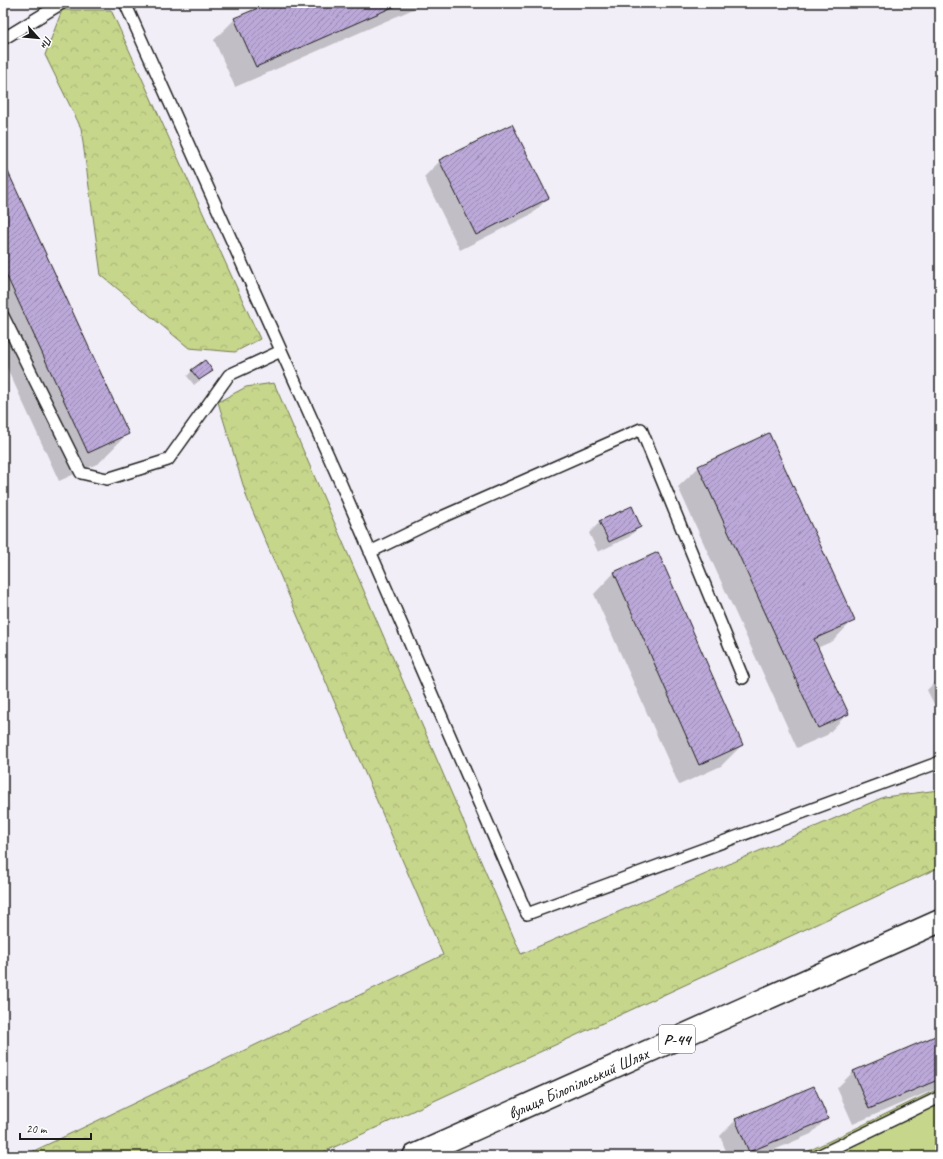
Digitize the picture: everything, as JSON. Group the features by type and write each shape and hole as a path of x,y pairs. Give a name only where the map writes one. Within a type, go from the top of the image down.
{"main road":[{"name":"вулиця Білопільський Шлях","path":"414,1156 940,921"}],"lane":[{"path":"3,39 62,3"},
{"path":"126,3 370,552 527,914 940,762"},
{"path":"3,316 81,473 107,479 168,460 228,375 281,351"},
{"path":"370,552 444,516 641,428 744,678"},
{"path":"818,1156 940,1097"}],"green space":[{"path":"62,10 111,10 260,339 235,352 189,348 101,275 81,128 45,55"},
{"path":"274,383 521,954 884,797 940,791 940,867 315,1156 23,1156 443,955 247,498 218,402 246,387"},
{"path":"940,1088 940,1156 798,1156"}],"building":[{"path":"270,3 402,3 256,67 234,18"},
{"path":"512,124 549,198 476,235 439,160"},
{"path":"3,161 129,434 88,453 3,268"},
{"path":"205,360 213,371 199,380 191,370"},
{"path":"769,433 855,621 814,639 849,714 818,728 698,466"},
{"path":"632,506 641,527 609,542 599,521"},
{"path":"658,552 743,745 699,765 614,572"},
{"path":"940,1034 940,1079 869,1109 853,1071"},
{"path":"814,1086 828,1119 749,1152 735,1119"}]}
